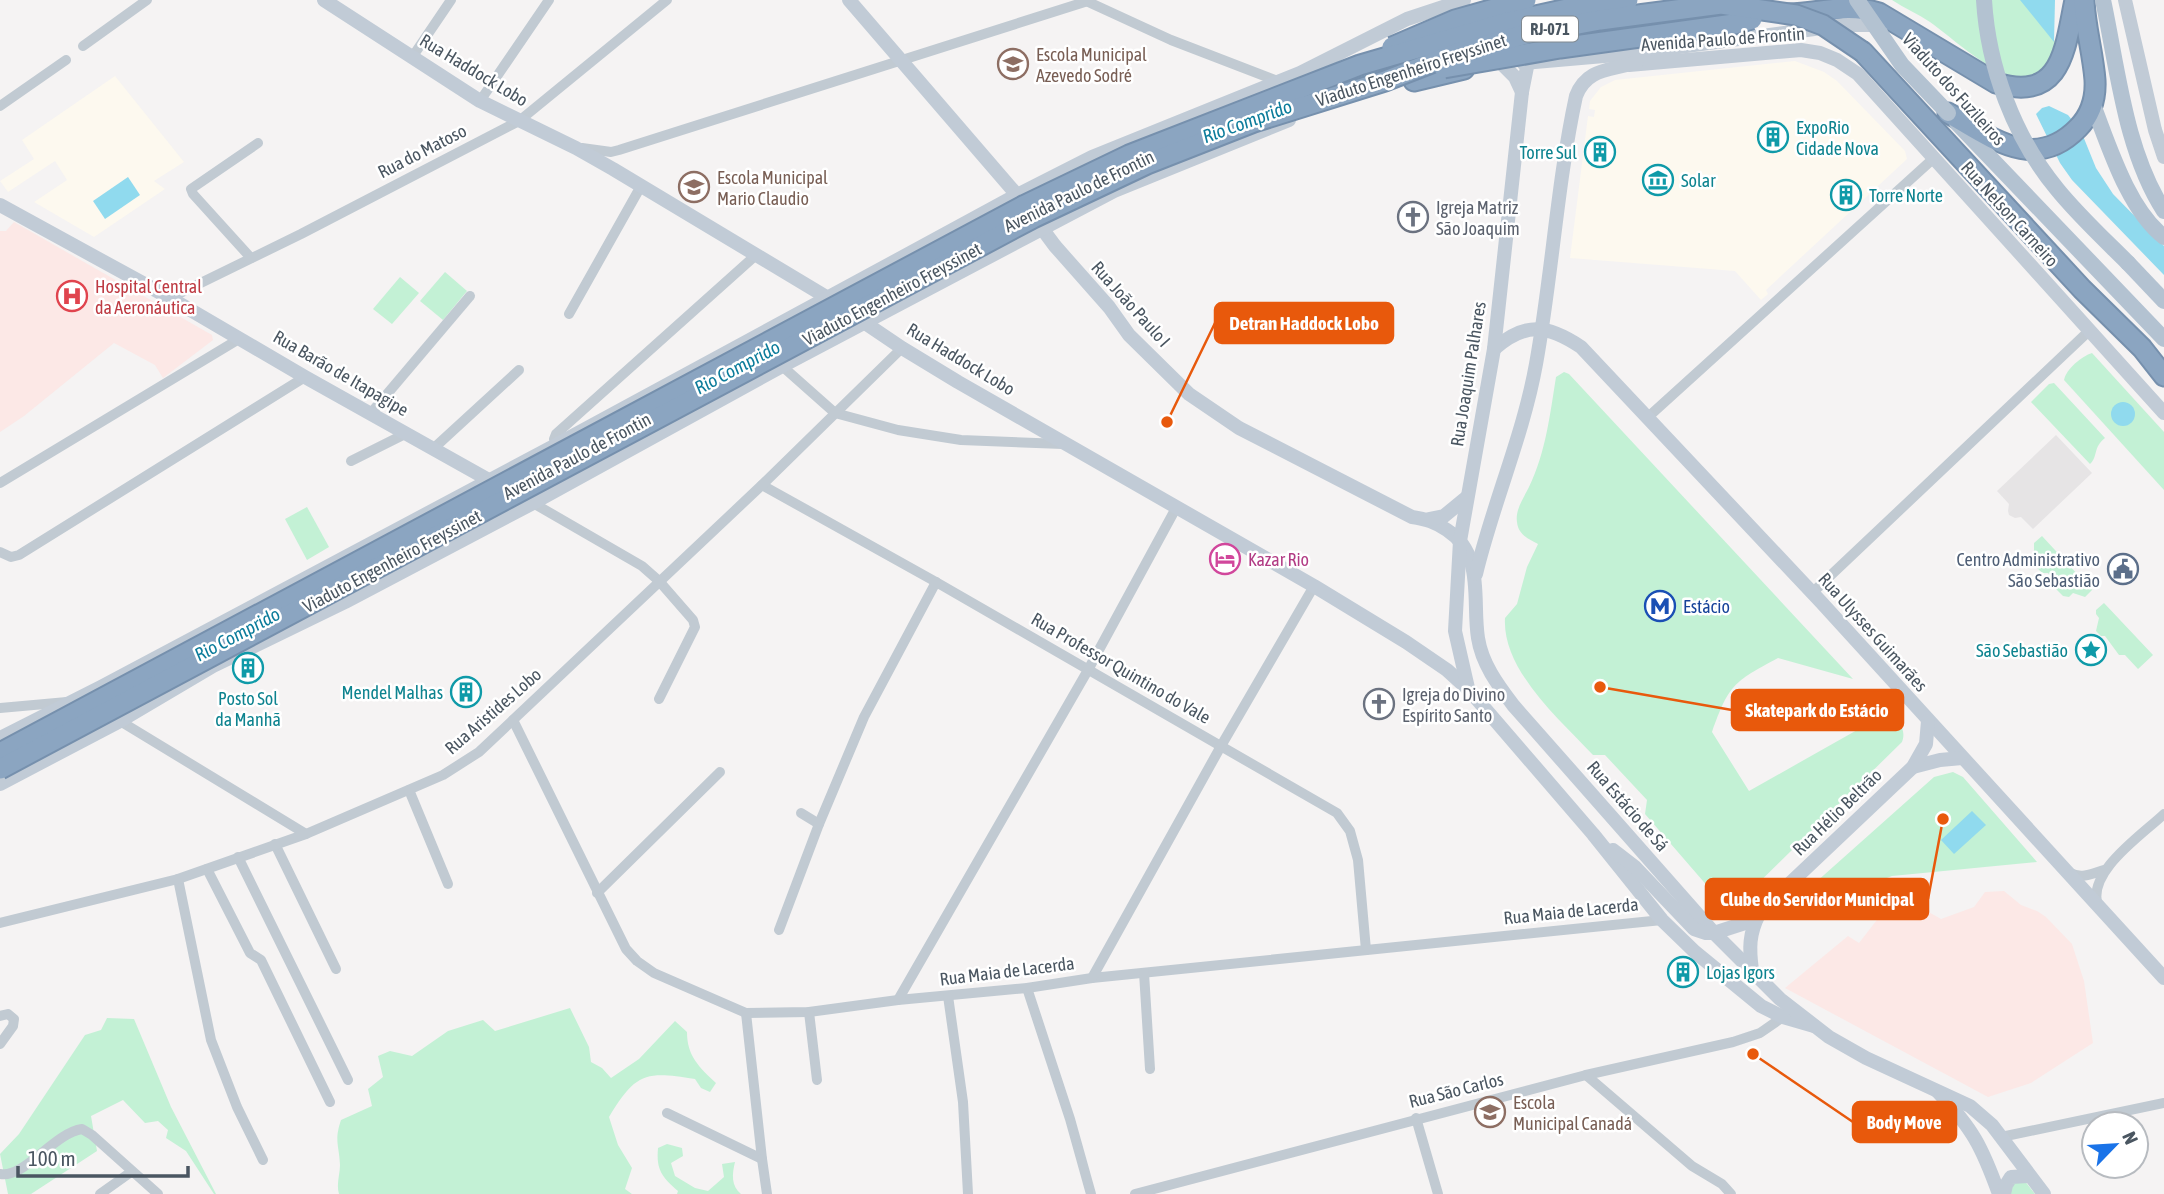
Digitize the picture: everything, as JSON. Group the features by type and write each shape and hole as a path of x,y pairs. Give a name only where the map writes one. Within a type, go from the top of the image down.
{"highway":[{"name":"Viaduto Engenheiro Freyssinet","path":"0,753 1080,177 1186,131 1360,65 1504,23 1576,7 1628,0"},
{"path":"1758,17 1790,0"},
{"path":"1385,81 1479,61 1704,29 1758,17 1801,14 1840,7 1866,9 1889,17 1996,83 2012,88 2024,88 2038,83 2056,70 2063,57 2075,0"},
{"path":"1948,113 2017,149 2046,147 2067,140 2093,105 2095,80 2085,25 2084,0"},
{"path":"1415,74 1671,24 1729,1"},
{"name":"Viaduto Engenheiro Freyssinet","path":"0,769 1033,218 1137,169 1208,139 1300,106 1385,81 1457,53 1530,33 1600,20 1729,1 1796,15 1823,25 1863,52 2082,289 2142,348 2164,376"},
{"path":"1360,65 1377,54 1429,30 1496,7 1532,2"}],"main road":[{"name":"Rua Haddock Lobo","path":"324,0 480,101 613,169 828,298 902,348 1314,586 1428,656 1469,690"},
{"name":"Rua João Paulo I","path":"849,0 1017,195 1041,229 1109,307 1129,335 1189,394 1239,428 1412,517 1429,519 1460,541"},
{"name":"Avenida Paulo de Frontin","path":"4,731 101,687 556,445 1017,195 1093,157 1300,73 1408,19 1464,0"},
{"name":"Avenida Paulo de Frontin","path":"1408,19 1482,13 1532,2 1579,0"},
{"name":"Viaduto dos Fuzileiros","path":"1857,0 1902,65 2147,320"},
{"path":"1984,0 1994,60 2005,96 2020,130 2056,188 2164,301"},
{"path":"2104,0 2130,128 2145,174 2164,211"},
{"path":"2125,0 2155,130 2164,157"},
{"name":"Avenida Paulo de Frontin","path":"0,784 120,721 213,666 345,602 1041,229 1114,191 1300,103 1415,74 1528,62 1628,59 1675,54 1848,25 1891,25 1910,30"},
{"path":"1383,31 1407,46 1414,56 1415,74"},
{"name":"Avenida Paulo de Frontin","path":"1675,54 1784,51 1820,53"},
{"name":"Rua Nelson Carneiro","path":"1820,53 1858,74 2164,413"},
{"path":"1475,579 1490,518 1518,436 1536,366 1576,96 1580,85 1593,74 1628,59 1675,54"},
{"name":"Rua Joaquim Palhares","path":"1469,690 1455,631 1460,541 1494,349 1522,92 1528,62"},
{"path":"1503,65 1515,77 1522,92"},
{"path":"1300,73 1300,103"},
{"path":"1280,82 1300,103"},
{"path":"2093,105 2119,171 2147,218 2164,237"},
{"path":"1093,157 1114,191"},
{"path":"2145,174 2164,194"},
{"name":"Rua Barão de Itapagipe","path":"0,205 532,502"},
{"path":"2147,320 2164,339"},
{"path":"2147,320 2164,346"},
{"path":"1494,349 1520,330 1541,328"},
{"name":"Rua Ulysses Guimarães","path":"1541,328 1564,336 1581,347 1812,593 2164,979"},
{"path":"1429,519 1444,516 1466,498"},
{"path":"1460,541 1470,555 1475,579"},
{"path":"327,566 345,602"},
{"name":"Rua Estácio de Sá","path":"1475,579 1478,637 1482,655 1494,680 1714,933 1780,999 1814,1026 1866,1058 1970,1106 1992,1125 2043,1194"},
{"path":"196,635 213,666"},
{"name":"Rua Estácio de Sá","path":"1469,690 1593,834 1662,920 1727,981 1761,1006 1783,1017 1814,1026"},
{"name":"Rua Hélio Beltrão","path":"1714,933 1736,927 1761,910 1913,767 1926,744 1928,721"},
{"path":"4,731 31,767"},
{"path":"1913,767 1962,758"},
{"path":"1593,834 1635,867 1694,929 1714,933"},
{"path":"1752,970 1749,942 1752,928 1761,910"},
{"path":"1934,1089 1965,1121 1974,1135 1999,1194"},
{"path":"2004,1194 2011,1177 2028,1176"}],"street":[{"path":"83,46 147,0"},
{"path":"413,56 451,0"},
{"path":"480,101 549,0"},
{"name":"Rua do Matoso","path":"170,299 519,121 667,0"},
{"path":"576,148 611,152 1087,0 1171,40 1280,82"},
{"path":"1108,0 1112,13"},
{"path":"0,106 66,60"},
{"path":"251,258 191,189 258,143"},
{"path":"611,152 613,169"},
{"path":"1647,418 1934,158"},
{"path":"569,314 641,186"},
{"path":"556,445 556,433 756,255"},
{"path":"371,413 470,296"},
{"path":"1812,593 2090,330"},
{"path":"0,483 239,339"},
{"name":"Rua Aristides Lobo","path":"0,923 178,879 208,869 306,834 458,766 479,752 513,720 762,485 902,348"},
{"path":"782,366 835,413 898,430 961,440 1067,444"},
{"path":"434,448 519,370"},
{"path":"0,552 11,557 19,555 305,377"},
{"path":"351,461 407,433"},
{"name":"Rua Professor Quintino do Vale","path":"762,485 1337,813 1350,831 1358,860 1366,950"},
{"name":"Rua Barão de Itapagipe","path":"532,502 642,566 659,581 695,624 659,699"},
{"path":"898,1000 1088,670 1176,508"},
{"path":"779,930 818,824 864,717 936,582"},
{"path":"1092,978 1314,586"},
{"path":"101,687 120,721 306,834"},
{"path":"0,708 69,702"},
{"name":"Rua Maia de Lacerda","path":"513,720 626,949 654,973 746,1013 809,1012 898,1000 1027,988 1092,978 1662,920"},
{"path":"597,893 720,772"},
{"path":"409,790 448,884"},
{"path":"801,813 818,824"},
{"path":"2099,908 2096,892 2104,870 2164,814"},
{"path":"275,844 335,969"},
{"path":"238,857 348,1080"},
{"path":"208,869 250,953 261,960 330,1102"},
{"path":"2063,869 2076,876 2104,870"},
{"path":"178,879 211,1040 237,1107 263,1160"},
{"path":"1144,973 1150,1069"},
{"path":"1027,988 1070,1119 1091,1194"},
{"path":"948,996 963,1102 968,1194"},
{"path":"809,1012 817,1080"},
{"path":"746,1013 767,1194"},
{"path":"0,1016 8,1014 14,1020 13,1026 0,1044"},
{"name":"Rua São Carlos","path":"1135,1194 1416,1118 1586,1075 1733,1042 1760,1032 1783,1017"},
{"path":"1586,1075 1692,1166 1723,1184 1731,1194"},
{"path":"2001,1137 2164,1103"},
{"path":"667,1113 762,1159"},
{"path":"1416,1118 1438,1194"},
{"path":"0,1174 12,1174 66,1133 82,1129 159,1194"},
{"path":"100,1194 131,1172"}],"shaded area":[{"path":"1795,61 1824,72 1837,81 1905,151 1907,159 1766,290 1768,294 1761,300 1735,271 1570,258 1588,116 1594,117 1595,110 1589,109 1590,101 1601,87 1615,80"},
{"path":"115,76 184,162 154,181 165,189 94,237 34,202 67,180 55,161 8,192 0,181 34,159 22,140"},
{"name":"Hospital Central da Aeronáutica","path":"14,222 212,335 213,340 163,378 155,365 114,343 24,416 0,432 0,231 6,231"},
{"path":"2056,435 2092,473 2033,529 2021,517 2009,515 2009,504 1997,491"},
{"path":"2004,891 2021,905 2046,917 2072,944 2084,981 2093,1043 2031,1083 1988,1097 1785,988 1848,936 1859,943 1897,894 1941,919 1974,907 1985,892"}],"green space":[{"path":"1892,0 2024,0 2063,52 2040,75 2026,78 2012,76 1982,61 1930,22"},
{"path":"445,272 467,291 443,320 420,301"},
{"path":"400,277 419,293 392,324 373,309"},
{"path":"2092,353 2164,432 2164,490 2064,380 2075,364"},
{"path":"1564,372 1569,374 1853,679 1778,658 1751,673 1735,686 1723,704 1712,732 1749,791 1889,712 1902,729 1902,742 1735,906 1728,907 1722,903 1645,814 1647,800 1605,755 1593,755 1550,710 1523,675 1513,656 1505,618 1517,604 1527,567 1538,544 1521,533 1517,513 1540,460 1556,377"},
{"path":"2054,383 2105,438 2090,464 2031,402 2049,384"},
{"path":"307,507 329,547 307,560 285,519"},
{"path":"2042,536 2092,590 2085,597 2073,593 2069,597 2063,596 2055,588 2055,581 2048,573 2042,573 2030,560 2034,553 2034,543"},
{"path":"2104,603 2153,655 2138,669 2125,655 2119,655 2105,636 2096,631 2099,618 2096,610"},
{"path":"1953,772 1963,777 2037,862 1892,876 1866,886 1830,917 1806,891 1934,777"},
{"path":"570,1008 589,1047 591,1062 602,1068 611,1078 639,1059 675,1021 687,1032 689,1048 695,1060 716,1083 710,1092 701,1088 695,1079 653,1076 635,1083 618,1102 609,1117 618,1145 632,1168 625,1189 632,1194 339,1194 339,1127 341,1120 372,1106 368,1089 383,1077 378,1056 390,1051 412,1056 448,1031 483,1020 495,1031"},
{"path":"107,1018 134,1019 171,1107 216,1194 186,1151 166,1138 168,1130 158,1121 145,1123 123,1100 91,1116 97,1151 31,1194 8,1194 0,1154 19,1134 85,1035 101,1030"},
{"path":"667,1144 682,1148 683,1156 671,1163 675,1176 695,1188 708,1191 724,1177 722,1164 735,1162 733,1180 741,1194 677,1194 678,1191 661,1172 658,1162 658,1148"},
{"path":"2024,1180 2035,1194 2010,1194 2011,1182"}],"water":[{"path":"2020,0 2055,0 2054,42"},
{"path":"2049,106 2068,115 2081,131 2096,168 2113,194 2164,246 2164,275 2072,180 2060,163 2036,114"},
{"path":"128,177 140,195 105,219 93,201"},
{"path":"2123,402 2131,406 2135,414 2131,422 2123,426 2115,422 2111,414 2115,406"},
{"path":"1972,811 1986,825 1954,854 1941,840"}],"waterway":[{"name":"Rio Comprido","path":"1339,87 1436,51"}],"place":[{"name":"Escola Municipal Azevedo Sodré","path":"1013,64"},
{"name":"ExpoRio Cidade Nova","path":"1773,137"},
{"name":"Torre Sul","path":"1600,152"},
{"name":"Solar","path":"1658,180"},
{"name":"Escola Municipal Mario Claudio","path":"694,187"},
{"name":"Torre Norte","path":"1846,195"},
{"name":"Igreja Matriz São Joaquim","path":"1413,217"},
{"name":"Hospital Central da Aeronáutica","path":"72,296"},
{"name":"Detran Haddock Lobo","path":"1167,422"},
{"name":"Kazar Rio","path":"1225,559"},
{"name":"Centro Administrativo São Sebastião","path":"2123,569"},
{"name":"Estácio","path":"1660,606"},
{"name":"São Sebastião","path":"2091,650"},
{"name":"Posto Sol da Manhã","path":"248,668"},
{"name":"Skatepark do Estácio","path":"1600,687"},
{"name":"Mendel Malhas","path":"466,692"},
{"name":"Igreja do Divino Espírito Santo","path":"1379,704"},
{"name":"Clube do Servidor Municipal","path":"1943,819"},
{"name":"Lojas Igors","path":"1683,972"},
{"name":"Body Move","path":"1753,1054"},
{"name":"Escola Municipal Canadá","path":"1490,1112"}]}
